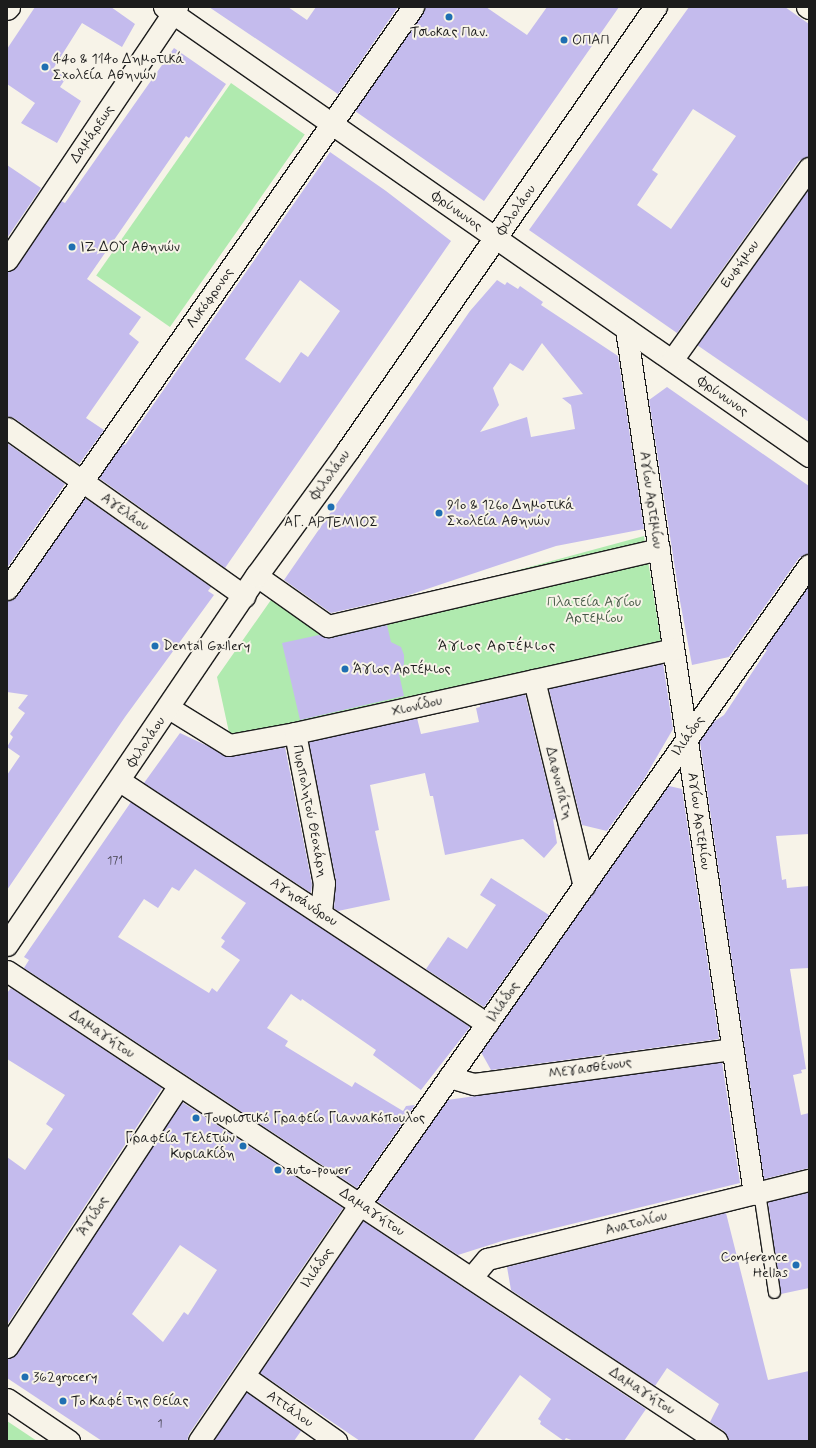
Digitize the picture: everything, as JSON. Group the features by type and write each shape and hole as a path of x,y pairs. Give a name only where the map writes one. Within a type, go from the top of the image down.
{"main road":[{"name":"Φιλολάου","path":"7,945 120,781 257,576 348,452 656,7"}],"street":[{"name":"Λυκόφρονος","path":"7,589 413,7"},
{"name":"Φρύνωνος","path":"172,9 332,125 809,456"},
{"name":"Δαμάρεως","path":"7,260 172,9"},
{"name":"Ευφήμου","path":"672,360 809,168"},
{"name":"Αγίου Αρτεμίου","path":"626,329 732,1049 756,1193"},
{"name":"Αγελάου","path":"7,428 244,596"},
{"path":"257,576 328,626 658,549"},
{"name":"Ιλιάδος","path":"199,1441 360,1204 809,565"},
{"name":"Χιονίδου","path":"169,708 229,745 295,733 673,649"},
{"name":"Δαφνοπάτη","path":"534,680 584,886"},
{"name":"Πυρπολητού Θεοχάρη","path":"295,733 324,883 320,913"},
{"name":"Αγησάνδρου","path":"120,781 487,1024"},
{"name":"Δαμαγήτου","path":"7,971 717,1441"},
{"name":"Μεγασθένους","path":"449,1077 474,1084 732,1049"},
{"name":"Άγιδος","path":"7,1347 179,1085"},
{"name":"Ανατολίου","path":"471,1278 487,1259 809,1180"},
{"name":"Αττάλου","path":"244,1376 336,1441"},
{"path":"7,1399 69,1441"}],"lane":[{"path":"756,1193 774,1292"}],"green space":[{"path":"231,83 305,135 170,327 96,276"},
{"name":"Πλατεία Αγίου Αρτεμίου","path":"644,536 663,654 230,737 217,677 280,587 329,621"},
{"path":"7,1421 37,1441 7,1441"}],"building":[{"name":"44ο & 114ο Δημοτικά Σχολεία Αθηνών","path":"35,7 111,7 135,24 122,47 82,23 53,69 66,78 60,87 81,101 57,143 21,123 35,103 7,84 7,49"},
{"path":"209,7 288,7 307,20 316,7 398,7 338,94"},
{"path":"425,7 486,7 527,35 547,7 619,7 484,201 355,111 423,14"},
{"path":"689,7 785,7 809,24 809,156 799,161 677,333 529,230","holes":["693,109 736,136 671,229 637,205 658,174 652,170"]},
{"path":"174,48 226,84 189,138 186,136 87,279 141,317 129,334 139,342 86,418 104,430 79,464 14,418 7,416 7,272 17,267 61,201 65,203"},
{"path":"330,152 386,191 451,241 225,568 99,478 123,444 125,445","holes":["300,280 340,311 308,357 301,352 280,383 245,359"]},
{"path":"7,165 41,188 7,238"},
{"path":"809,189 809,422 697,345"},
{"path":"497,280 505,285 507,282 518,289 520,286 543,302 541,305 618,356 644,529 556,546 406,596 331,613 284,580 470,311","holes":["542,343 583,394 562,398 571,405 575,429 531,437 527,417 480,432 499,405 493,388 510,363 523,371"]},
{"path":"667,387 809,486 809,553 799,558 729,657 692,665 680,601 649,400"},
{"path":"7,443 65,484 7,568"},
{"path":"85,498 211,587 208,591 214,595 125,717 7,890 7,775 20,756 7,747 13,737 10,734 25,713 18,708 28,695 7,692 7,601 17,596"},
{"path":"809,586 809,834 776,836 782,880 786,879 787,888 809,886 809,968 790,969 806,1069 801,1070 802,1073 793,1075 801,1115 809,1113 809,1168 764,1179 700,742 712,723 724,715 767,650 764,650"},
{"name":"Άγιος Αρτέμιος","path":"387,625 391,642 401,647 404,655 404,664 399,674 404,696 300,720 282,643 319,635 331,638"},
{"path":"663,663 673,729 644,779 607,831 582,825 549,689"},
{"path":"525,694 556,820 553,819 557,843 544,858 523,839 445,855 433,796 430,796 425,773 370,785 379,830 375,831 390,900 338,911 334,908 336,881 309,742 417,718 421,734 479,722 476,708 480,707 480,704"},
{"path":"180,733 231,757 285,747 312,884 311,893 144,783"},
{"path":"669,786 682,789 719,1039 491,1070 481,1052"},
{"path":"131,802 470,1027 421,1090 373,1055 376,1050 302,999 301,1001 291,994 267,1028 288,1041 285,1046 352,1087 355,1082 403,1111 406,1106 415,1105 357,1188 24,968 29,960 24,957","holes":["195,869 246,903 221,938 225,941 221,947 240,960 217,992 212,988 209,993 118,937 144,899 158,908 172,887 179,891"]},
{"path":"491,878 549,915 484,1007 426,969 448,937 467,949 496,905 480,895"},
{"path":"11,988 162,1088 7,1325 7,1157 25,1170 53,1129 46,1124 65,1095 7,1059 7,993"},
{"path":"722,1062 740,1183 502,1241 458,1255 377,1201 447,1100"},
{"path":"182,1102 343,1208 189,1434 187,1441 102,1441 7,1378 7,1359 17,1354","holes":["180,1245 217,1270 188,1315 184,1312 163,1342 132,1314"]},
{"path":"809,1192 809,1288 781,1294 768,1202"},
{"path":"726,1213 768,1380 809,1371 809,1441 729,1441 724,1431 710,1422 719,1404 667,1368 655,1386 511,1290 507,1267"},
{"path":"363,1221 646,1409 624,1441 574,1441 566,1438 564,1441 540,1424 541,1421 538,1419 551,1399 520,1375 473,1441 360,1441 260,1373"},
{"path":"246,1392 301,1431 294,1441 214,1441"}],"place":[{"name":"Τσιοκας Παν.","path":"449,17"},
{"name":"ΟΠΑΠ","path":"564,40"},
{"name":"44ο & 114ο Δημοτικά Σχολεία Αθηνών","path":"45,67"},
{"name":"ΙΖ ΔΟΥ Αθηνών","path":"72,247"},
{"name":"ΑΓ. ΑΡΤΕΜΙΟΣ","path":"331,507"},
{"name":"91ο & 126ο Δημοτικά Σχολεία Αθηνών","path":"439,513"},
{"name":"Dental Gallery","path":"155,646"},
{"name":"Άγιος Αρτέμιος","path":"345,669"},
{"name":"Τουριστικό Γραφείο Γιαννακόπουλος","path":"196,1118"},
{"name":"Γραφεία Τελετών Κυριακίδη","path":"243,1146"},
{"name":"auto-power","path":"278,1170"},
{"name":"Conference Hellas","path":"796,1265"},
{"name":"362grocery","path":"25,1377"},
{"name":"Το Καφέ της Θείας","path":"63,1401"}],"district":[{"name":"Άγιος Αρτέμιος","path":"497,647"}]}
